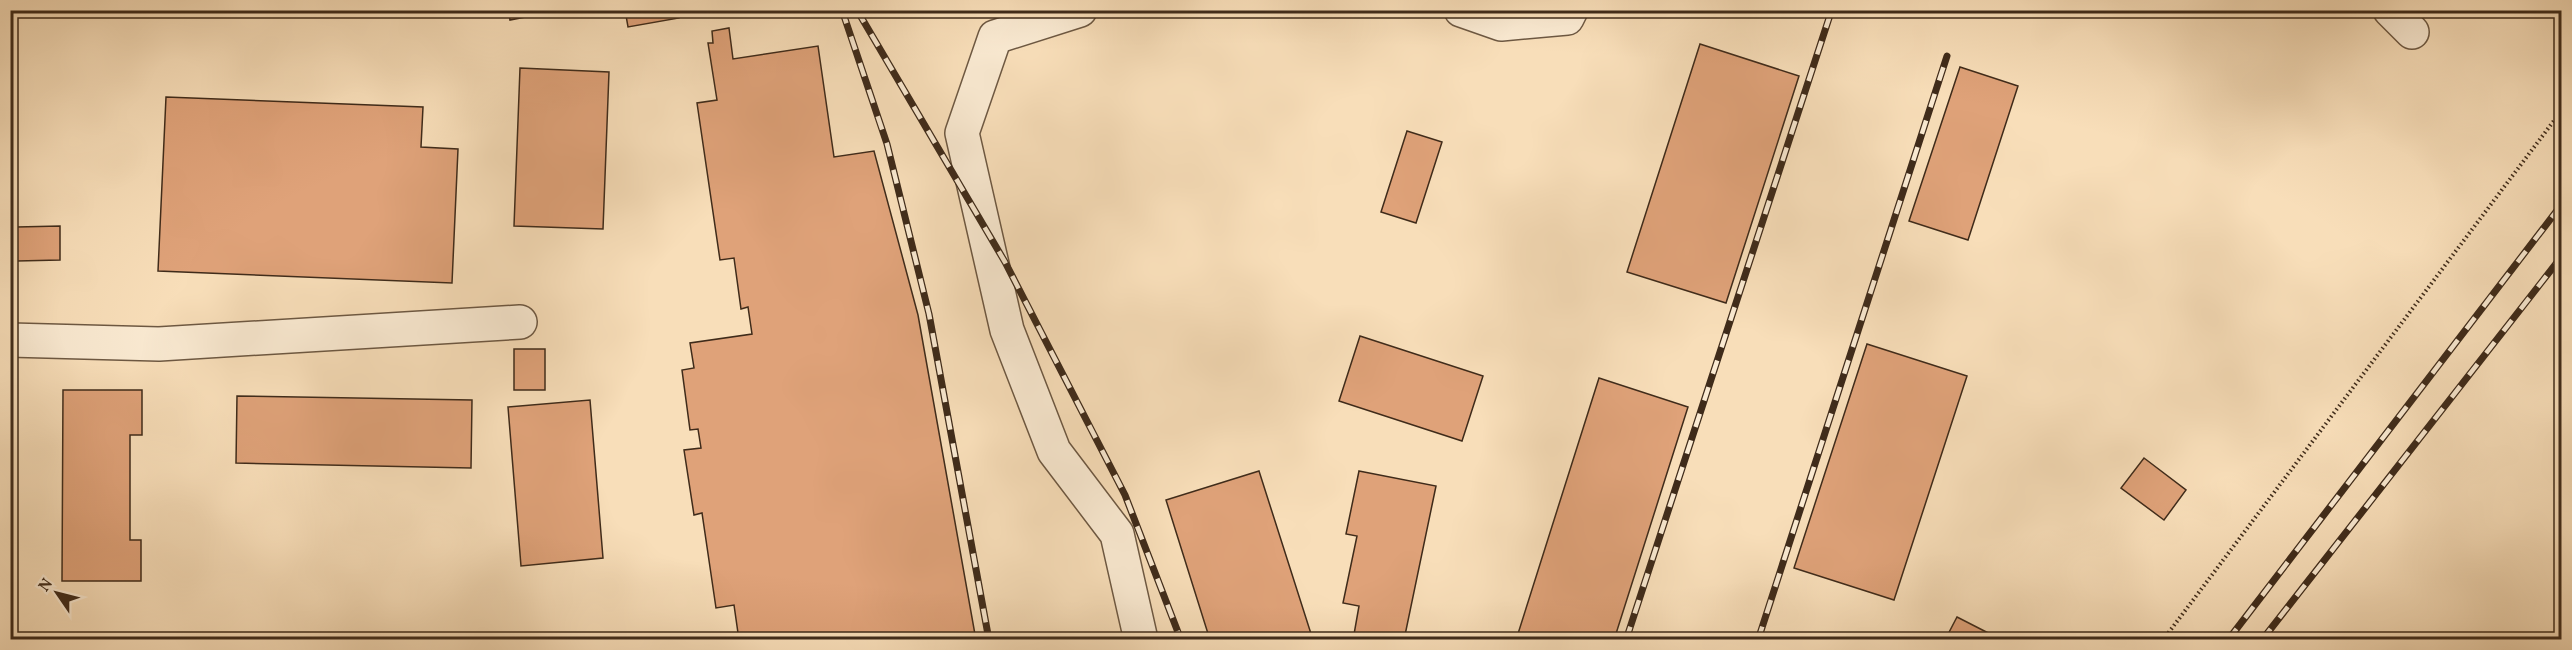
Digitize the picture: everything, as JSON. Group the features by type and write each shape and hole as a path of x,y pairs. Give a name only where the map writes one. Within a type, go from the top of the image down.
{"street":[{"path":"1080,10 995,37 962,133 1007,330 1054,451 1118,534 1140,639"},
{"path":"1461,10 1501,24 1567,18 1571,10"},
{"path":"10,340 159,344 520,322"}],"path":[{"path":"2163,639 2562,110"}],"building":[{"path":"508,10 560,10 510,20"},
{"path":"625,10 678,10 679,18 628,27"},
{"path":"729,28 733,59 818,46 834,157 874,151 918,315 976,640 739,640 734,605 716,608 702,513 694,515 684,450 701,448 698,429 690,430 682,370 694,368 690,343 752,334 748,307 741,309 734,258 720,260 697,103 717,100 708,43 713,43 712,31"},
{"path":"1700,44 1799,76 1726,303 1627,272"},
{"path":"1960,67 2018,86 1968,240 1909,221"},
{"path":"520,68 609,72 603,229 514,226"},
{"path":"166,97 423,107 421,147 458,149 452,283 158,271"},
{"path":"1407,131 1442,142 1416,223 1381,212"},
{"path":"60,226 60,260 17,261 17,227"},
{"path":"1360,336 1483,376 1462,441 1339,401"},
{"path":"1867,344 1967,376 1894,600 1794,568"},
{"path":"514,349 545,349 545,390 514,390"},
{"path":"1599,378 1688,407 1614,640 1516,640"},
{"path":"63,390 142,390 142,435 130,435 130,540 141,540 141,581 62,581"},
{"path":"237,396 472,400 471,468 236,463"},
{"path":"590,400 603,558 521,566 508,407"},
{"path":"2144,458 2186,490 2164,520 2121,488"},
{"path":"1259,471 1313,640 1210,640 1166,500"},
{"path":"1359,471 1436,486 1404,640 1353,640 1359,606 1343,603 1357,536 1346,534"},
{"path":"1957,617 2002,640 1945,640"}],"railway":[{"path":"842,10 887,144 929,314 989,640"},
{"path":"857,10 1005,262 1125,495 1181,640"},
{"path":"1626,640 1831,12"},
{"path":"1758,640 1947,56"},
{"path":"2228,640 2562,204"},
{"path":"2262,640 2562,256"}]}
